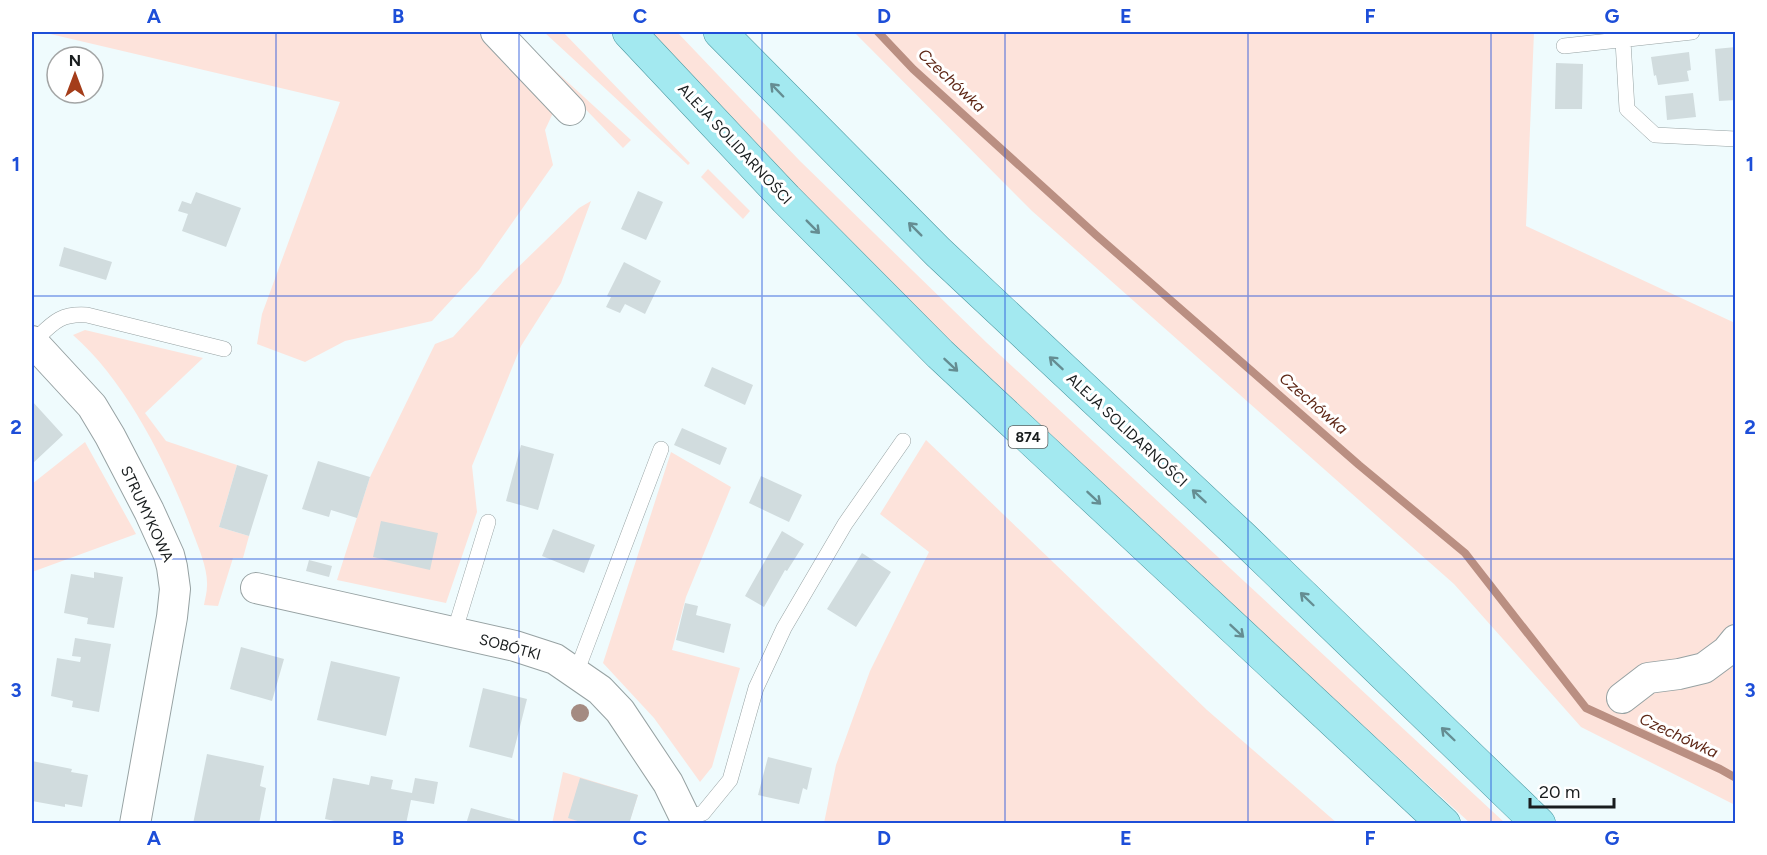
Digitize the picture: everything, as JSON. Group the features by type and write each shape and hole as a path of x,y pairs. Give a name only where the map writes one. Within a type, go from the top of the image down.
{"main road":[{"name":"ALEJA SOLIDARNOŚCI","path":"629,32 786,200 940,354 1444,824"},
{"name":"ALEJA SOLIDARNOŚCI","path":"720,32 938,252 1241,536 1490,774 1539,824"},
{"path":"1490,774 1553,824"}],"street":[{"path":"496,32 570,110"},
{"name":"STRUMYKOWA","path":"32,342 80,393 100,419 150,511 172,567 175,589 173,608 135,824"},
{"name":"SOBÓTKI","path":"256,588 514,646 555,659 600,690 620,711 668,783 688,821"},
{"path":"1622,698 1648,678 1704,668 1727,651 1736,640"}],"lane":[{"path":"1564,46 1692,32"},
{"path":"1623,41 1627,109 1655,135 1736,140"},
{"path":"32,342 56,321 70,314 87,315 224,349"},
{"path":"688,821 703,813 730,780 756,688 784,628 845,524 903,441"},
{"path":"576,673 661,449"},
{"path":"454,633 488,522"}],"shaded area":[{"path":"481,32 552,106 552,115 545,130 553,165 479,270 432,321 345,341 305,362 257,344 262,314 340,102 46,33"},
{"path":"511,32 513,32 631,140 623,148"},
{"path":"544,32 563,32 690,163 688,165"},
{"path":"648,32 677,32 800,161 987,343 1505,823 1470,823 1289,658 886,280"},
{"path":"854,32 1534,32 1526,226 1735,323 1735,805 1581,727 1454,584 1032,211"},
{"path":"708,169 750,211 743,219 701,177"},
{"path":"591,201 561,283 521,346 472,466 477,512 446,603 337,580 370,477 435,344 453,337 505,280 579,208"},
{"path":"85,330 203,358 145,413 166,441 237,465 219,527 249,536 243,558 233,558 218,606 204,605 207,579 203,559 159,454 111,376 73,335"},
{"path":"926,440 1207,710 1337,823 824,823 836,765 870,671 929,552 880,514"},
{"path":"85,442 136,534 32,572 32,484"},
{"path":"671,452 731,487 686,597 672,650 740,668 712,767 700,782 654,718 603,663"},
{"path":"563,772 638,795 629,823 552,824"}],"building":[{"path":"1736,47 1736,100 1719,101 1715,49"},
{"path":"1689,52 1691,70 1687,71 1689,81 1658,85 1651,57"},
{"path":"1556,63 1583,64 1582,109 1555,109"},
{"path":"1693,93 1696,117 1667,120 1665,96"},
{"path":"638,191 663,202 646,240 621,229"},
{"path":"196,192 241,208 226,247 182,231 188,214 178,211 182,201 191,204"},
{"path":"64,247 112,262 106,280 59,266"},
{"path":"624,262 661,281 645,314 625,304 620,313 606,307 611,297 607,296"},
{"path":"712,367 753,385 745,405 704,386"},
{"path":"32,401 63,435 32,464"},
{"path":"682,428 727,448 720,465 674,445"},
{"path":"521,445 554,454 538,510 506,501"},
{"path":"318,461 370,477 357,518 331,510 329,517 302,509"},
{"path":"237,465 268,475 249,536 219,527"},
{"path":"761,476 802,495 789,522 749,503"},
{"path":"381,521 438,533 430,570 373,557"},
{"path":"553,529 595,545 584,573 542,556"},
{"path":"782,531 804,544 787,571 785,570 764,607 745,596"},
{"path":"862,553 891,572 856,627 827,609"},
{"path":"309,560 332,566 329,577 306,571"},
{"path":"94,572 123,577 114,628 87,624 88,618 64,613 71,574 94,578"},
{"path":"685,603 698,606 696,615 731,624 724,653 676,640"},
{"path":"75,638 111,644 99,712 72,707 73,701 51,696 57,658 80,662 81,657 72,656"},
{"path":"241,647 284,659 272,701 230,689"},
{"path":"331,661 400,677 386,736 317,720"},
{"path":"483,688 527,699 512,758 469,747"},
{"path":"207,754 264,766 260,786 266,788 259,824 193,824"},
{"path":"768,757 812,768 807,790 803,788 799,804 758,795"},
{"path":"32,761 72,769 71,772 88,775 82,807 65,804 65,807 32,801"},
{"path":"371,776 393,780 391,789 412,793 415,778 438,782 434,804 411,800 406,824 348,824 325,819 333,778 369,785"},
{"path":"580,778 638,795 629,824 587,824 568,818"},
{"path":"471,808 526,823 526,824 466,824"}],"waterway":[{"name":"Czechówka","path":"878,32 913,69 1096,235 1359,465 1465,553 1586,708 1736,778"}]}
